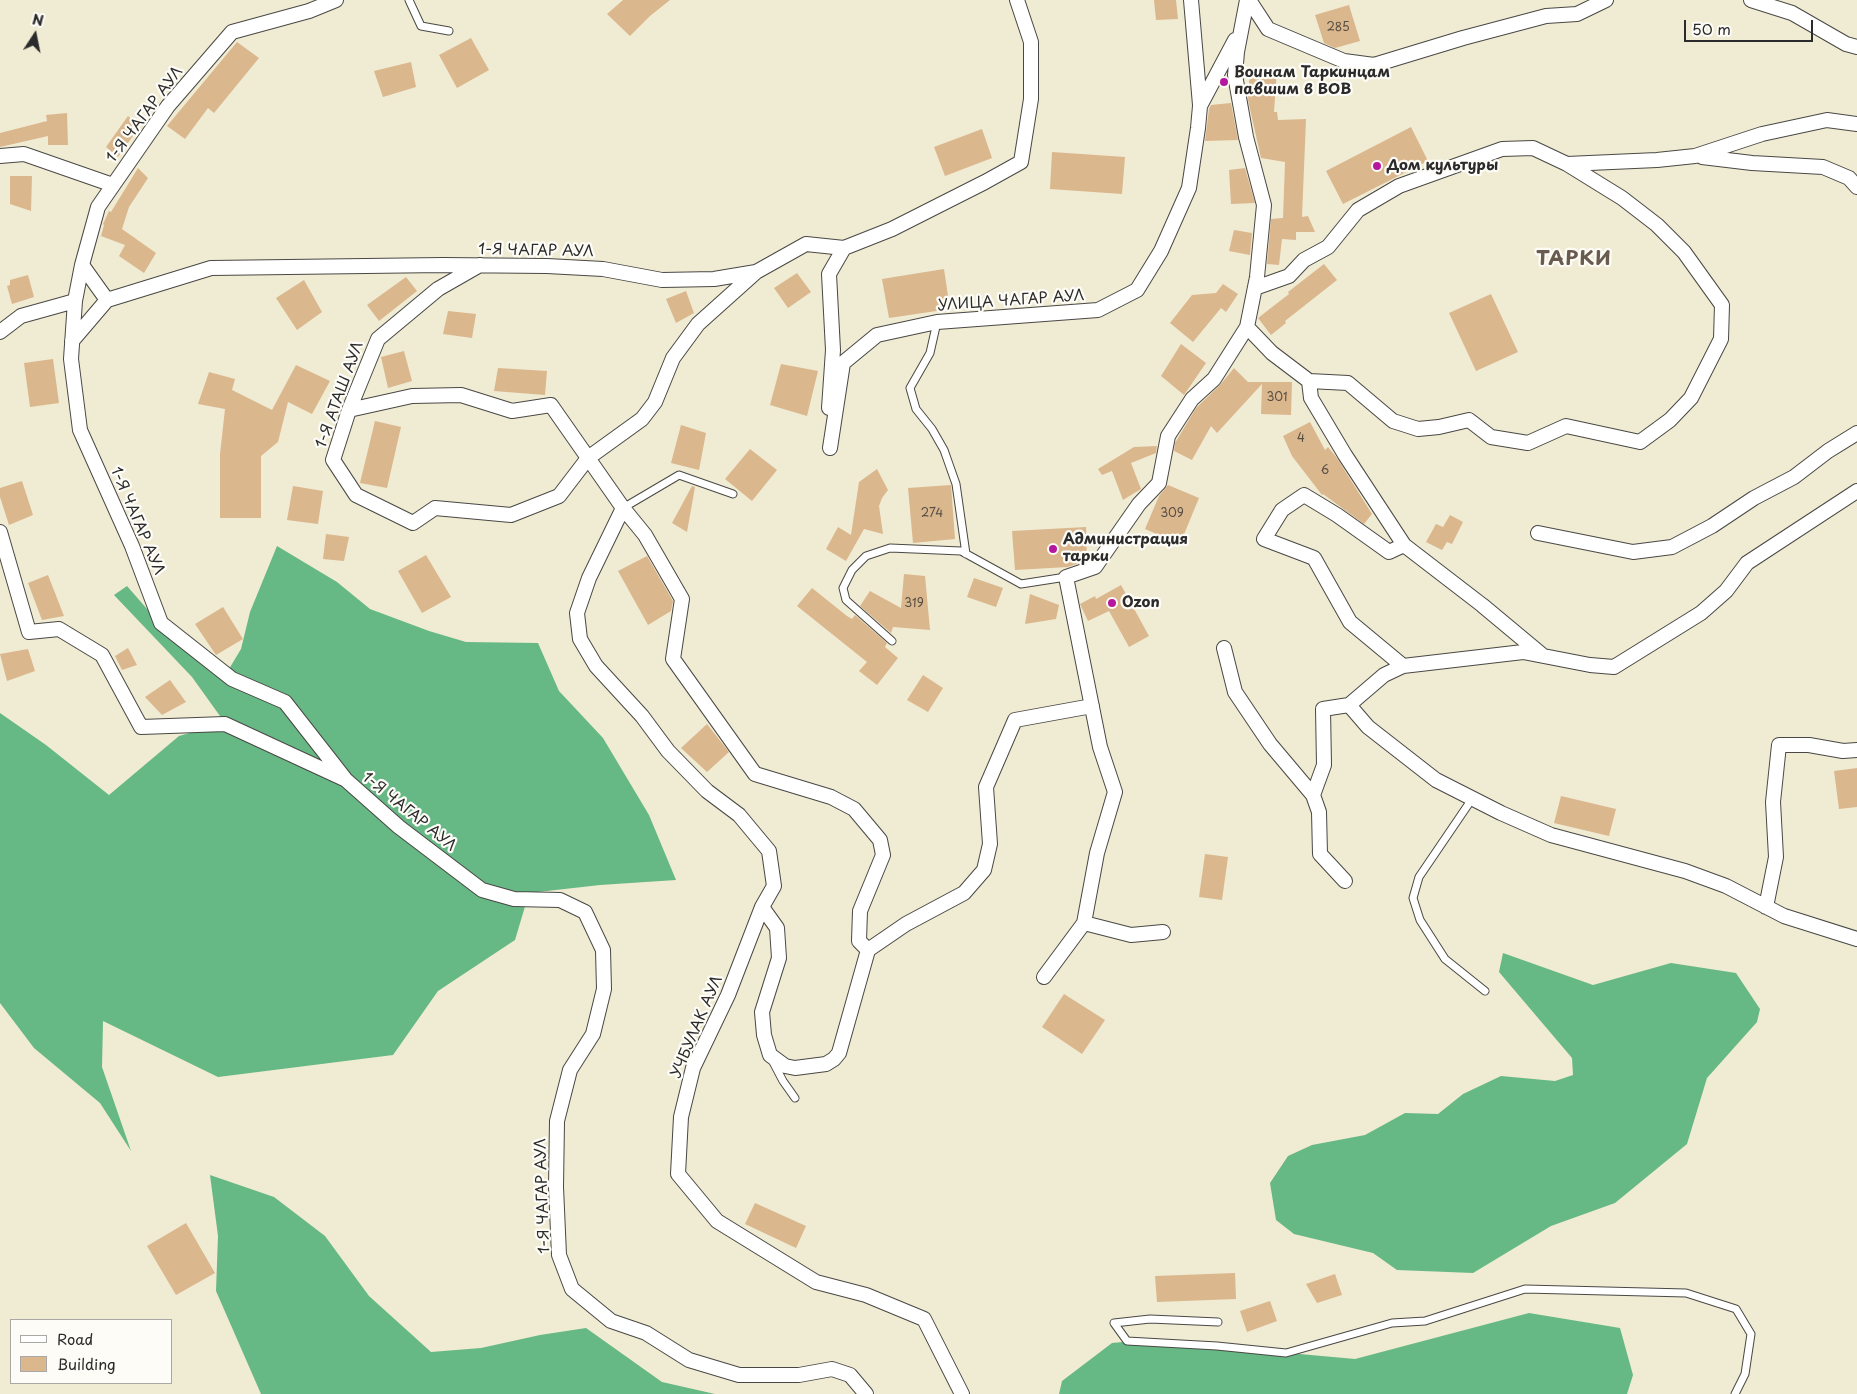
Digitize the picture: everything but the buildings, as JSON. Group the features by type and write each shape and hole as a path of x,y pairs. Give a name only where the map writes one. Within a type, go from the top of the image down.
{"street":[{"name":"1-Я ЧАГАР АУЛ","path":"336,0 309,11 232,32 168,106 98,207 82,265 75,301 71,359 80,430 132,546 161,623 232,679 285,702 346,780 399,827 482,890 514,899 560,900 585,912 603,950 604,989 592,1034 570,1070 557,1121 556,1187 559,1254 572,1289 611,1321 646,1332 689,1360 739,1375 799,1376 832,1369 844,1372 856,1380 866,1394"},
{"path":"588,458 642,419 655,402 673,358 698,324 756,272 806,244 844,248 892,229 1021,162 1031,99 1031,42 1017,0"},
{"path":"1191,0 1200,106"},
{"path":"1248,0 1268,29 1344,61 1374,65 1462,38 1546,16 1577,14 1606,0"},
{"path":"1044,977 1084,923 1097,853 1115,792 1100,747 1066,577 1095,567 1139,504 1160,482 1168,436 1192,399 1214,379 1247,327 1255,288 1264,205 1246,137 1234,75 1248,0"},
{"path":"1751,0 1792,13 1846,44 1857,47"},
{"name":"УЛИЦА ЧАГАР АУЛ","path":"844,248 828,274 833,350 828,395 830,448 843,363 877,335 937,322 1098,310 1137,290 1161,251 1189,188 1200,106 1242,27"},
{"path":"1567,164 1657,160 1695,156 1762,134 1827,120 1857,124"},
{"path":"1247,327 1272,354 1309,381 1348,383 1393,421 1418,429 1439,427 1469,420 1491,437 1528,443 1566,426 1640,442 1670,420 1691,398 1721,339 1722,305 1684,252 1657,225 1622,198 1567,164 1533,148 1502,149 1399,186 1358,210 1328,247 1304,260 1289,276 1255,288"},
{"path":"0,156 24,154 113,185"},
{"path":"1695,156 1752,163 1823,167 1849,178 1857,187"},
{"path":"72,341 107,300 82,265"},
{"name":"1-Я АТАШ АУЛ","path":"480,265 438,289 378,339 349,410 333,460 356,495 413,523 435,508 511,515 559,496 588,458"},
{"name":"1-Я ЧАГАР АУЛ","path":"107,300 211,268 547,266 603,269 662,280 714,279 756,272"},
{"path":"0,332 21,316 75,301"},
{"path":"1309,381 1311,398 1345,455 1404,545 1482,605 1543,656"},
{"path":"349,410 412,396 461,395 512,410 550,405 623,508 645,535 682,599 674,660 755,774 831,797 854,809 880,840 883,855 860,911 859,941 868,950"},
{"path":"1538,533 1633,552 1672,547 1712,526 1754,498 1794,477 1828,451 1857,433"},
{"path":"1313,795 1324,765 1323,708 1348,705 1384,675 1403,666 1523,652 1614,668 1701,613 1726,591 1747,563 1857,491"},
{"path":"1403,666 1350,622 1314,558 1264,539 1282,510 1304,495 1337,515 1388,552 1404,545"},
{"name":"УЧБУЛАК АУЛ","path":"623,508 589,578 577,613 580,639 596,666 642,716 668,751 707,791 739,816 769,851 774,886 762,907 728,995 694,1068 681,1117 678,1174 717,1221 816,1282 866,1295 924,1319 962,1394"},
{"path":"0,532 29,632 59,629 102,655 141,727 225,724 346,780"},
{"path":"1224,648 1234,692 1270,744 1313,795 1319,812 1320,854 1345,882"},
{"path":"1348,705 1368,728 1436,780 1501,813 1551,835 1685,871 1726,886 1784,916 1857,939"},
{"path":"762,907 777,928 779,942 779,958 762,1012 764,1035 770,1055 785,1066 795,1068 826,1064 834,1060 839,1052 868,950 906,924 964,893 984,870 990,844 986,788 1015,720 1092,706"},
{"path":"1766,907 1776,857 1773,802 1779,745 1809,745 1843,751 1857,750"},
{"path":"1084,923 1131,935 1163,932"}],"lane":[{"path":"409,0 421,26 449,32"},
{"path":"937,322 930,353 910,388 916,409 932,429 944,450 956,484 966,554"},
{"path":"623,508 679,474 733,494"},
{"path":"892,642 846,600 843,588 852,570 866,556 890,548 961,551 1021,584 1066,577"},
{"path":"1472,799 1418,877 1413,898 1420,920 1445,959 1485,992"},
{"path":"770,1055 783,1081 795,1098"},
{"path":"1218,1322 1150,1319 1114,1323 1127,1341 1286,1352 1392,1323 1425,1321 1525,1289 1686,1293 1736,1309 1751,1334 1744,1374 1735,1394"}],"green space":[{"path":"277,546 337,582 370,609 429,631 466,642 538,643 559,691 603,738 649,815 676,880 600,885 529,893 515,940 438,991 393,1055 218,1077 103,1021 102,1067 131,1151 100,1103 34,1048 0,1003 0,713 46,745 109,795 179,736 225,723 192,677 114,595 127,586 168,633 226,674 241,649 250,612"},
{"path":"1503,953 1593,985 1671,963 1736,973 1760,1009 1757,1022 1707,1078 1687,1144 1615,1203 1551,1226 1473,1273 1397,1270 1373,1253 1294,1234 1276,1220 1270,1183 1288,1156 1312,1145 1365,1135 1405,1113 1438,1114 1463,1094 1501,1076 1555,1081 1573,1075 1572,1058 1499,972"},
{"path":"210,1175 274,1197 325,1236 369,1296 431,1352 481,1348 540,1335 586,1328 662,1382 715,1394 261,1394 216,1291 218,1236"},
{"path":"1529,1313 1620,1328 1633,1375 1627,1394 1059,1394 1062,1381 1112,1343 1145,1340 1355,1359"}],"place":[{"name":"Воинам Таркинцам павшим в ВОВ","path":"1224,82"},
{"name":"Дом культуры","path":"1377,166"},
{"name":"Администрация тарки","path":"1053,549"},
{"name":"Ozon","path":"1112,603"}],"district":[{"name":"ТАРКИ","path":"1574,259"}]}
